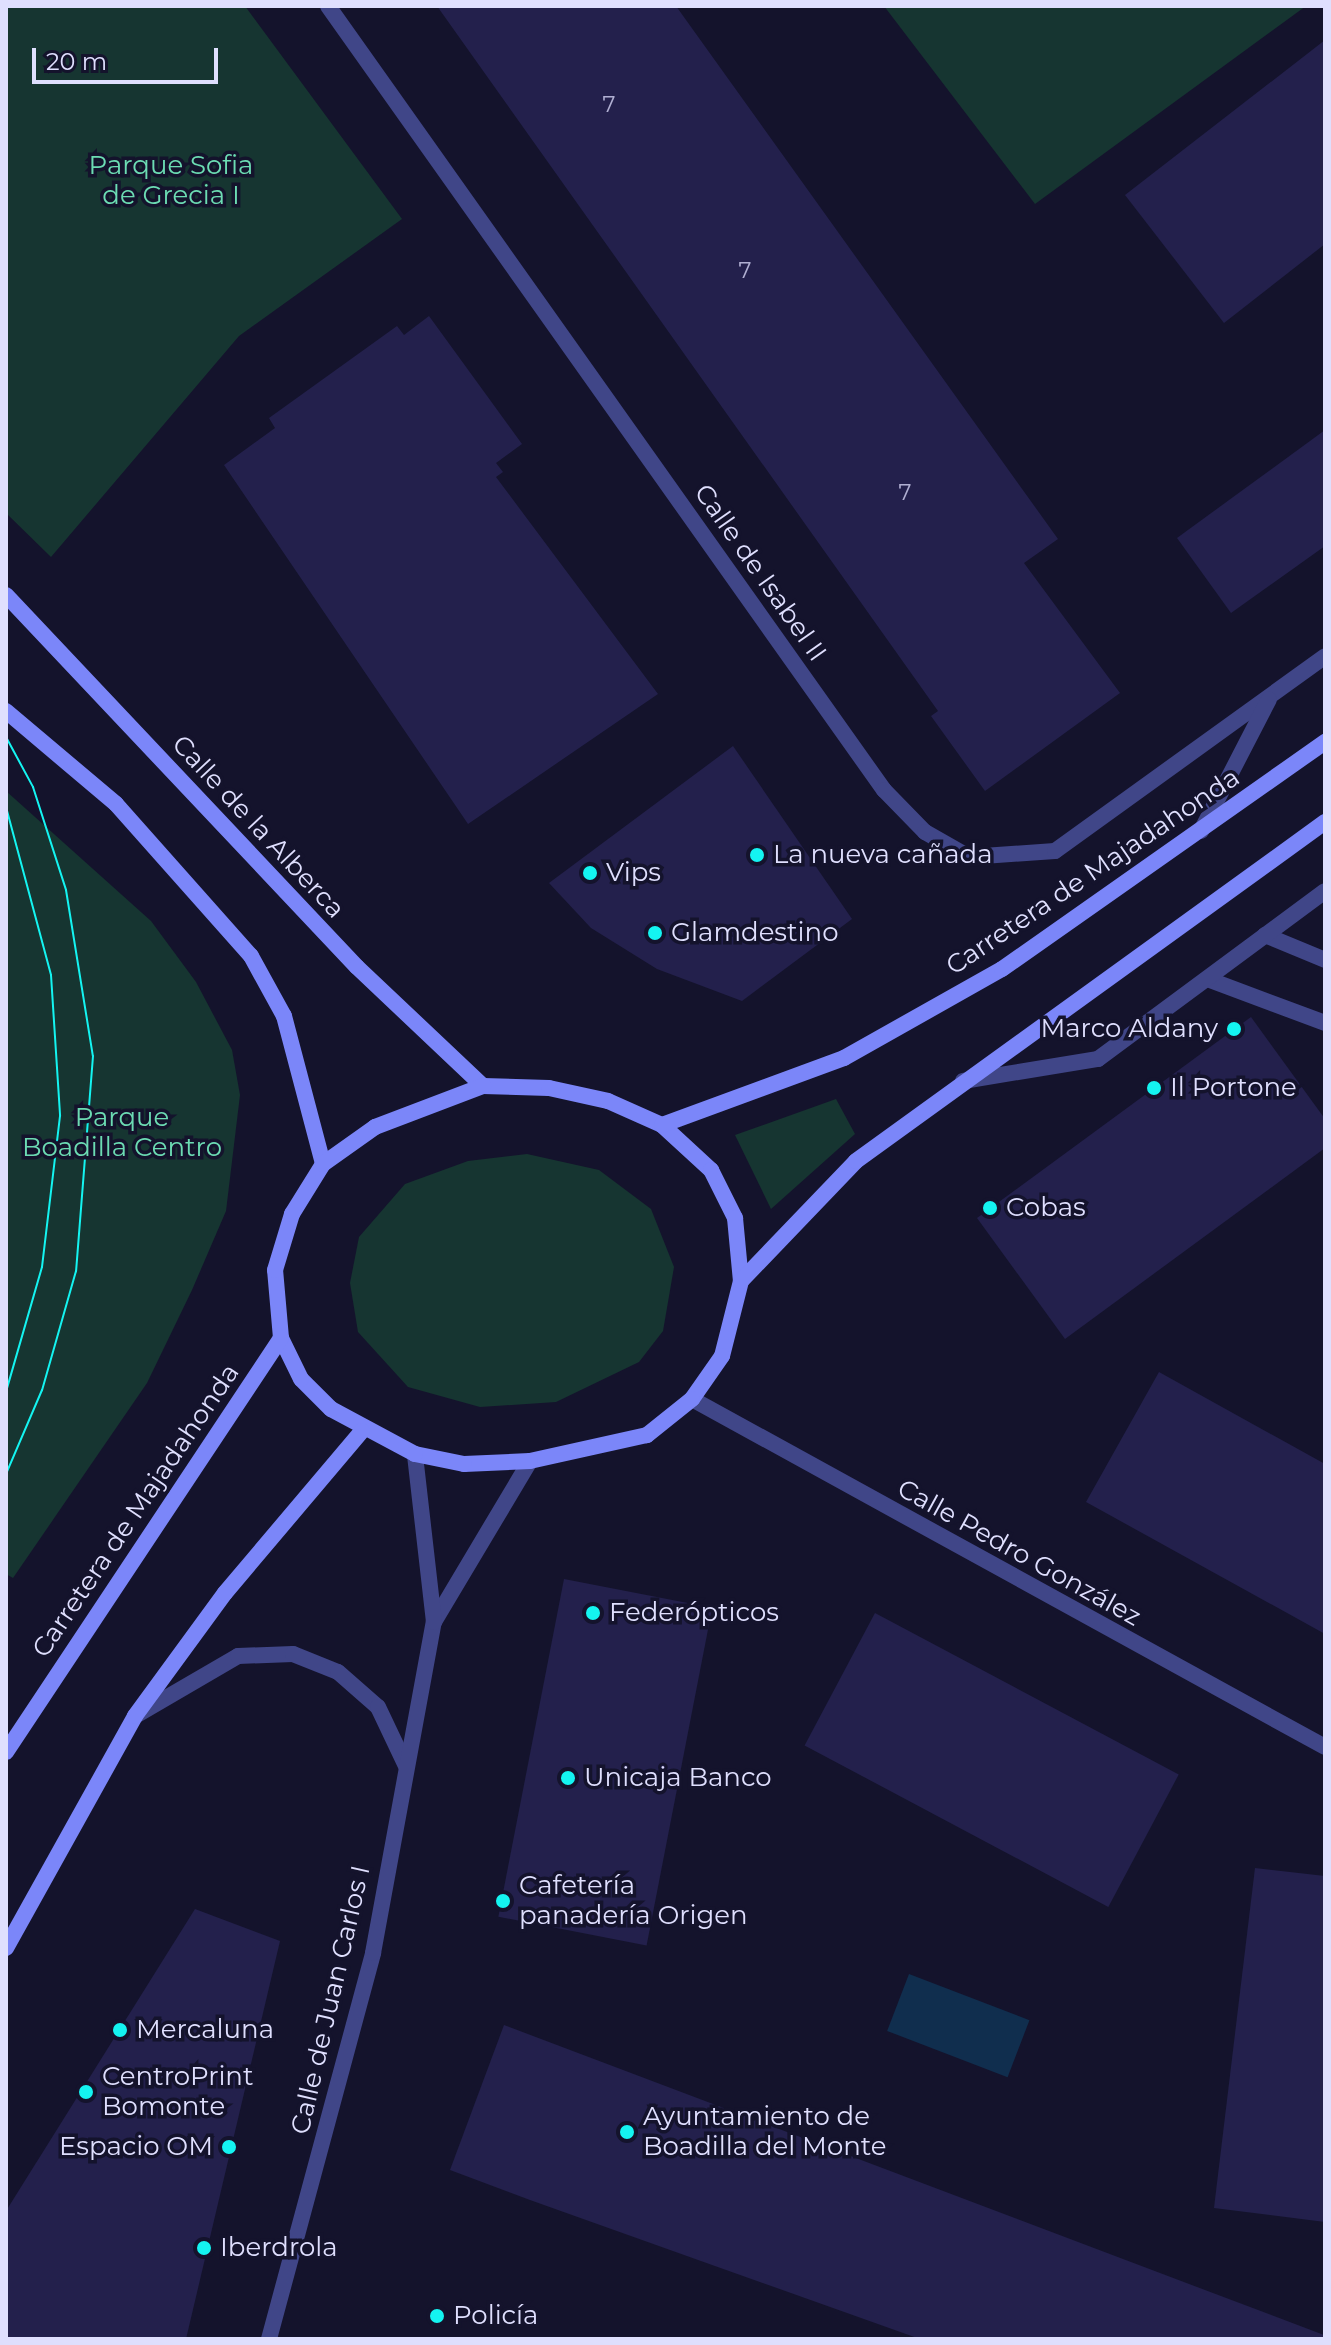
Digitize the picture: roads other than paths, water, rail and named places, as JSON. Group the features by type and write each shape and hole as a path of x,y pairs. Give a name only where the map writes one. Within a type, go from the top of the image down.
{"street":[{"name":"Calle de Isabel II","path":"328,6 884,790 925,832 969,857 1055,851 1325,656"},
{"name":"Calle de la Alberca","path":"6,595 357,967 483,1086"},
{"name":"Calle de Isabel II","path":"1201,831 1272,694"},
{"path":"6,711 116,804 251,956 284,1016 323,1164"},
{"name":"Carretera de Majadahonda","path":"662,1125 844,1058 1002,969 1325,742"},
{"path":"741,1281 856,1161 961,1081 1325,822"},
{"path":"961,1081 1098,1059 1210,980 1325,891"},
{"path":"1265,935 1325,960"},
{"path":"1210,980 1325,1023"},
{"path":"483,1086 564,1091 662,1125 711,1170 735,1218 741,1281 722,1356 692,1399 647,1435 530,1461 464,1464 415,1454 362,1431 301,1379 281,1338 275,1270 292,1214 323,1164 375,1127 483,1086"},
{"name":"Carretera de Majadahonda","path":"6,1752 281,1338"},
{"name":"Calle Pedro González","path":"692,1399 1325,1747"},
{"path":"6,1948 135,1716 225,1593 362,1431"},
{"name":"Calle de Juan Carlos I","path":"269,2339 373,1953 434,1622 415,1454"},
{"name":"Calle de Juan Carlos I","path":"434,1622 530,1461"},
{"path":"135,1716 238,1656 293,1654 338,1672 378,1707 406,1766"}],"water":[{"path":"909,1974 1029,2020 1008,2077 887,2031"}],"tram line":[{"path":"6,737 33,787 66,890 93,1056 76,1271 42,1390 6,1474"},
{"path":"6,807 51,975 60,1116 42,1267 6,1392"}],"place":[{"name":"La nueva cañada","path":"757,855"},
{"name":"Vips","path":"590,873"},
{"name":"Glamdestino","path":"655,933"},
{"name":"Marco Aldany","path":"1234,1029"},
{"name":"Il Portone","path":"1154,1088"},
{"name":"Cobas","path":"990,1208"},
{"name":"Federópticos","path":"593,1613"},
{"name":"Unicaja Banco","path":"568,1778"},
{"name":"Cafetería panadería Origen","path":"503,1901"},
{"name":"Mercaluna","path":"120,2030"},
{"name":"CentroPrint Bomonte","path":"86,2092"},
{"name":"Ayuntamiento de Boadilla del Monte","path":"627,2132"},
{"name":"Espacio OM","path":"229,2147"},
{"name":"Iberdrola","path":"204,2248"},
{"name":"Policía","path":"437,2316"}],"park label":[{"name":"Parque Sofia de Grecia I","path":"171,181"},
{"name":"Parque Boadilla Centro","path":"122,1133"}]}
